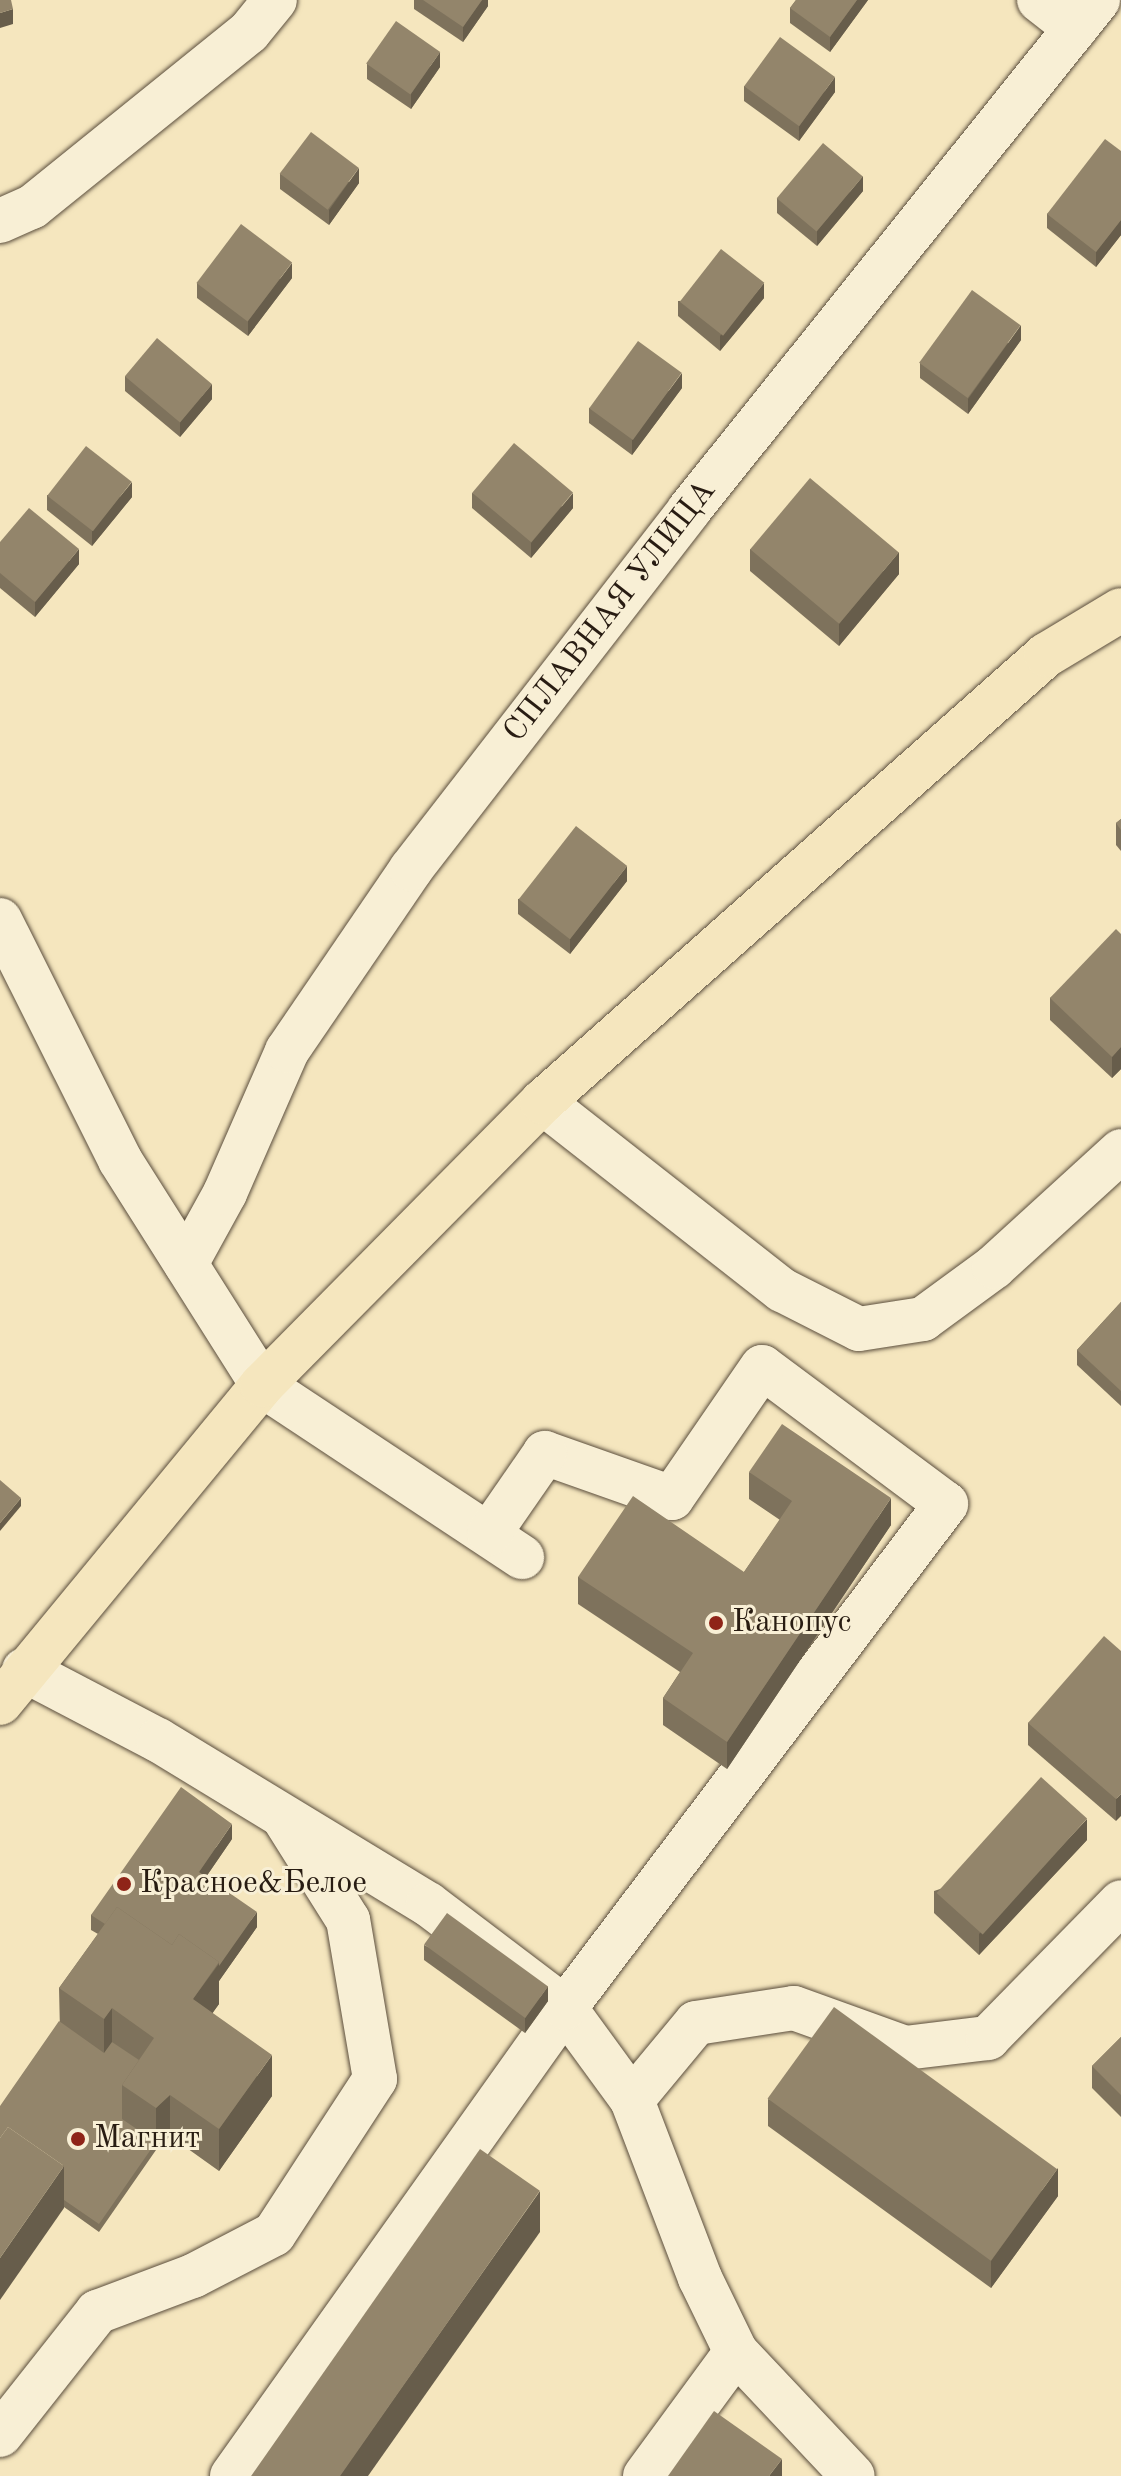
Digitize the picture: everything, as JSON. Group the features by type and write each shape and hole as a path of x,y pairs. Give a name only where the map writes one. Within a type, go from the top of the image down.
{"main road":[{"path":"12,1686 262,1385 542,1102 1046,655 1121,610"}],"street":[{"path":"0,221 44,197 249,32 275,0"},
{"path":"1039,0 1087,14"},
{"name":"СПЛАВНАЯ УЛИЦА","path":"186,1264 225,1193 287,1051 411,869 689,510 1087,14"},
{"path":"0,920 120,1160 262,1385 505,1546 545,1453 672,1498 762,1367 946,1504 565,2008 232,2476"},
{"path":"542,1102 782,1290 859,1329 923,1319 994,1267 1121,1151"},
{"path":"12,1686 158,1740 428,1904 565,2008 632,2100 700,2278 736,2352 853,2476"},
{"path":"0,2435 97,2312 193,2276 274,2234 375,2079 348,1920 280,1813"},
{"path":"632,2100 696,2023 794,2008 905,2048 988,2038 1121,1902"},
{"path":"645,2476 736,2352"}],"building":[{"path":"0,0 11,0 13,9 0,13"},
{"path":"423,0 482,0 463,27"},
{"path":"796,0 857,0 830,37 790,8"},
{"path":"396,21 440,52 410,95 366,64"},
{"path":"780,37 835,77 799,126 744,86"},
{"path":"311,132 359,168 328,210 280,174"},
{"path":"1105,139 1121,151 1121,220 1096,252 1047,214"},
{"path":"823,143 863,176 817,232 777,198"},
{"path":"241,224 292,263 248,322 196,283"},
{"path":"721,249 764,283 723,336 680,302"},
{"path":"972,290 1021,325 968,398 919,363"},
{"path":"157,338 212,384 180,423 125,376"},
{"path":"638,341 682,373 633,440 589,408"},
{"path":"514,443 573,492 531,542 472,493"},
{"path":"86,446 132,482 93,531 47,496"},
{"path":"810,478 899,553 839,624 750,549"},
{"path":"29,508 79,549 35,602 0,573 0,542"},
{"path":"576,826 627,866 570,939 519,899"},
{"path":"1116,929 1121,934 1121,1047 1112,1057 1050,998"},
{"path":"1121,1302 1121,1391 1077,1350"},
{"name":"Канопус","path":"782,1424 891,1498 727,1742 663,1698 693,1653 578,1577 633,1496 744,1572 792,1501 749,1472"},
{"path":"0,1480 21,1498 0,1523"},
{"path":"1104,1636 1121,1651 1121,1794 1116,1799 1028,1723"},
{"path":"1041,1777 1087,1818 983,1934 937,1893"},
{"path":"181,1787 232,1824 199,1872 257,1912 219,1966 219,1962 179,1934 172,1945 117,1907 105,1924 91,1915"},
{"path":"117,1907 172,1945 179,1934 219,1962 193,1999 272,2055 219,2129 170,2095 156,2108 122,2085 154,2038 112,2008 104,2019 59,1988"},
{"path":"447,1913 548,1986 525,2018 424,1945"},
{"path":"834,2007 1057,2169 991,2261 768,2098"},
{"path":"59,2021 104,2053 112,2042 139,2060 122,2085 122,2119 156,2142 99,2224 64,2200 64,2166 8,2127 0,2138 0,2106"},
{"path":"1121,2037 1121,2095 1092,2066"},
{"path":"8,2127 64,2166 0,2258 0,2138"},
{"path":"480,2149 540,2191 340,2476 251,2476"},
{"path":"714,2411 782,2459 769,2476 668,2476"}],"place":[{"name":"Канопус","path":"716,1623"},
{"name":"Красное&Белое","path":"124,1884"},
{"name":"Магнит","path":"78,2139"}]}
